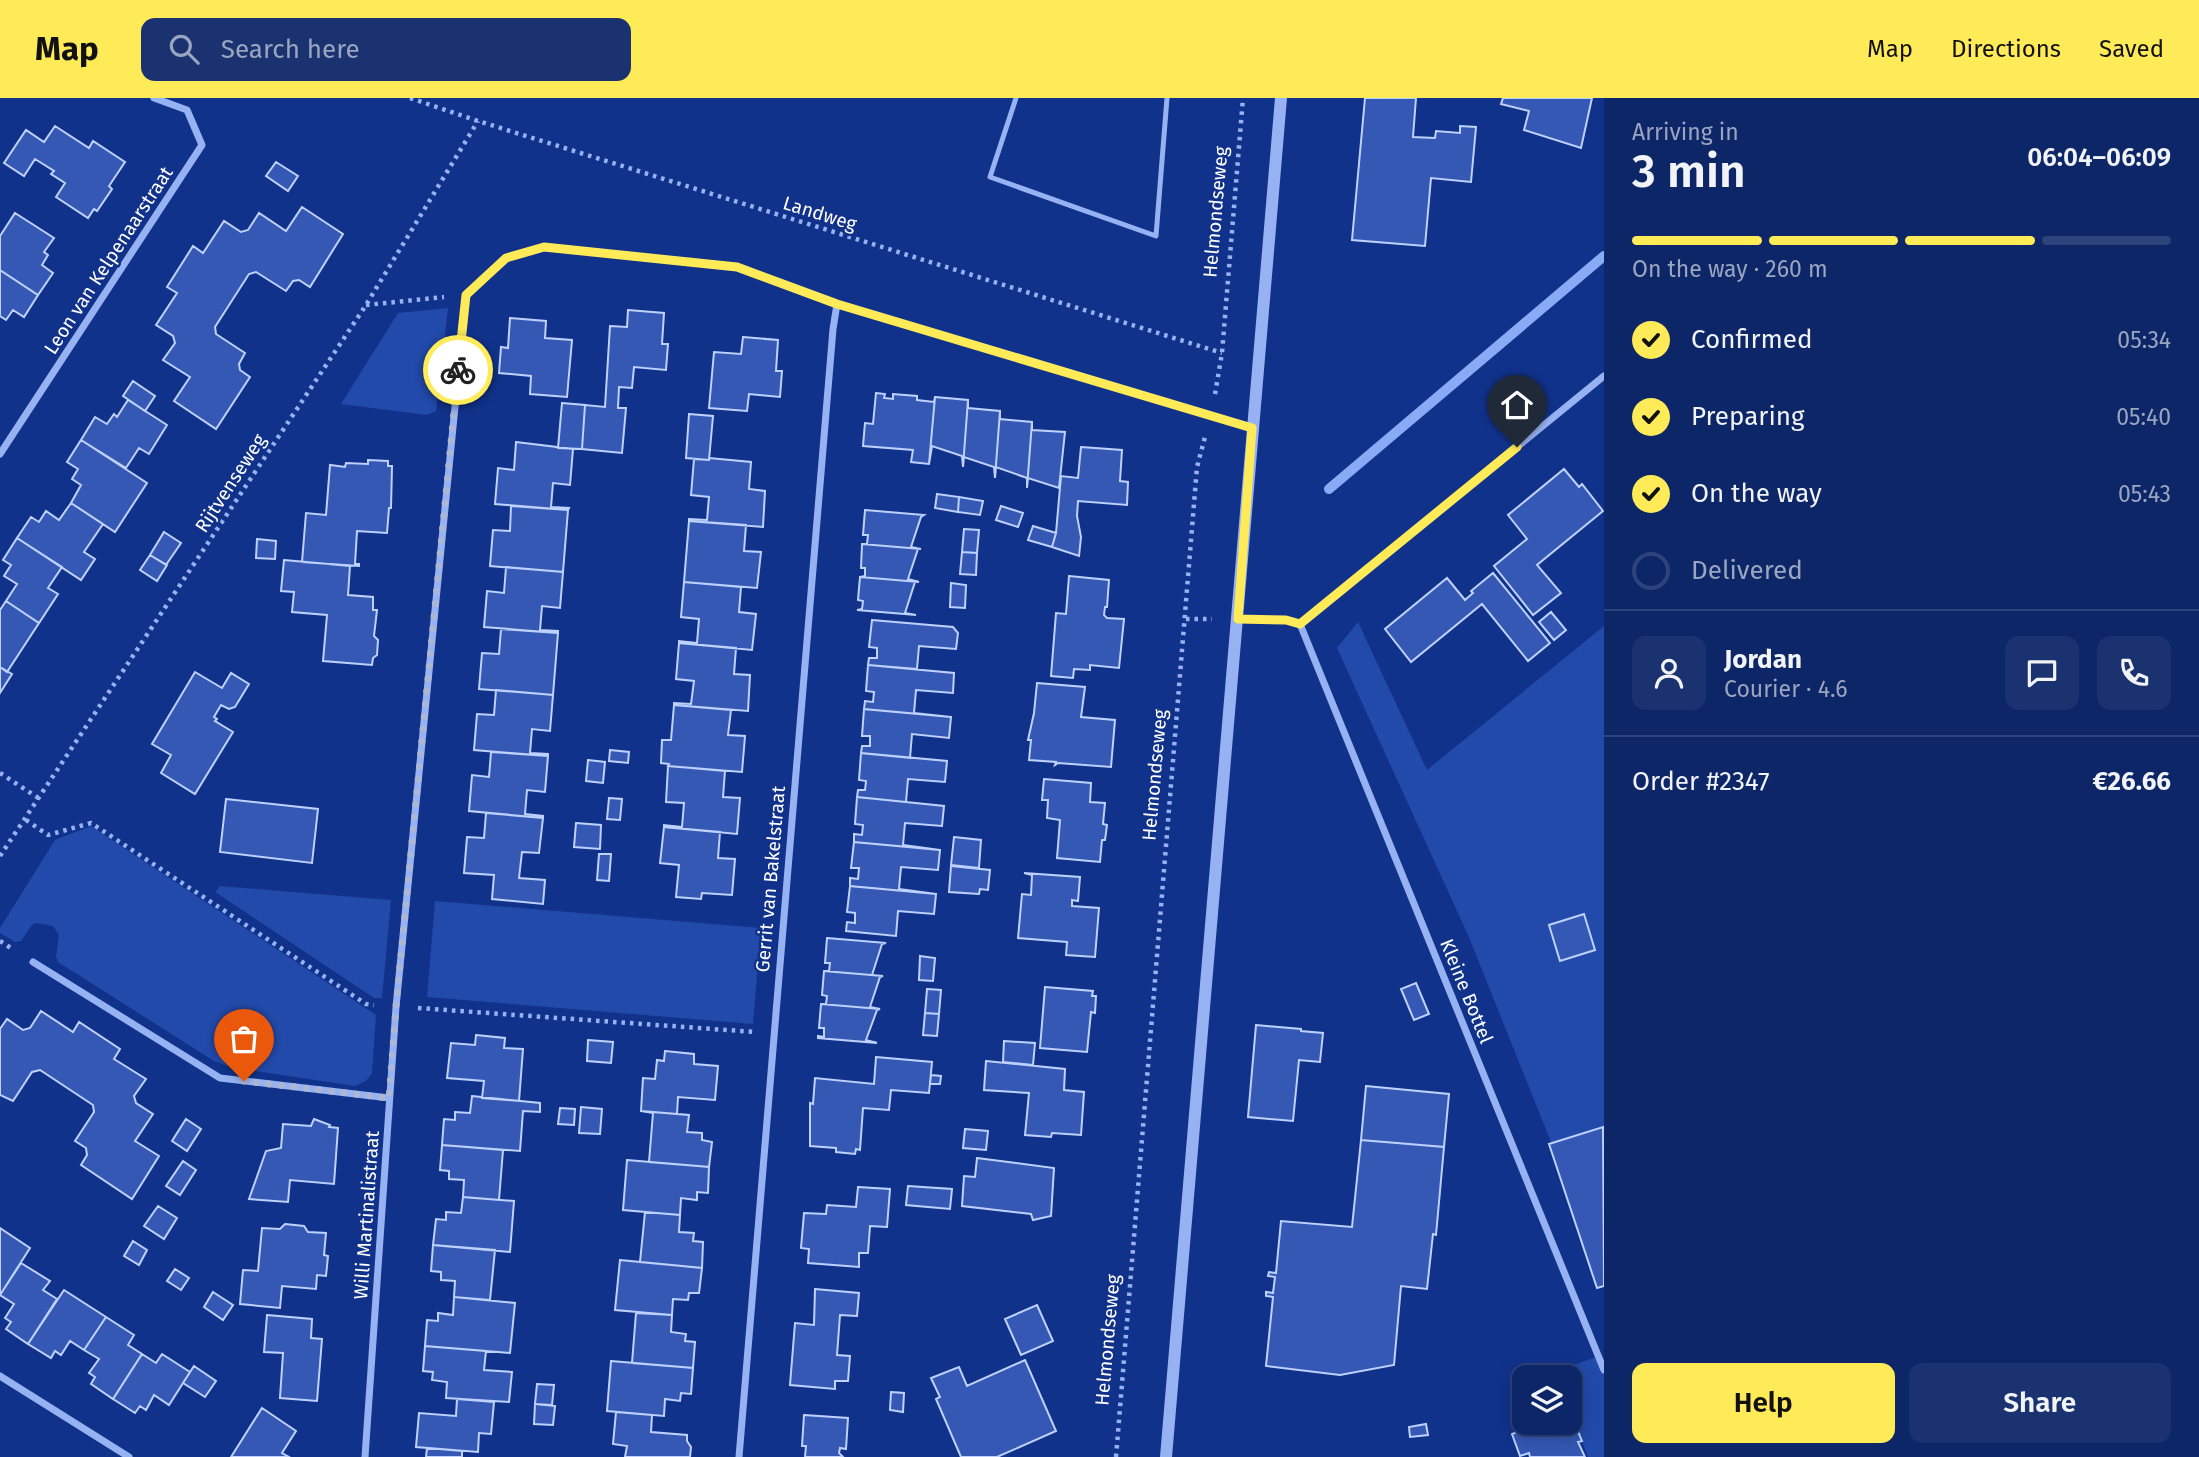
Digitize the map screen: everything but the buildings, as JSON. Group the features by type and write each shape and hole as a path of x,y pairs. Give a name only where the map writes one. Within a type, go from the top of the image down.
{"street":[{"name":"Leon van Kelpenaarstraat","path":"0,454 202,145 187,110 154,98"},
{"path":"1166,1457 1281,98"},
{"path":"466,295 506,258 544,247 737,267 837,304 1252,428"},
{"name":"Willi Martinalistraat","path":"365,1457 396,1007 466,295"},
{"name":"Gerrit van Bakelstraat","path":"739,1457 776,992 837,304"},
{"path":"1238,619 1286,620 1300,624 1604,376"},
{"name":"Kleine Bottel","path":"1300,624 1604,1370"},
{"path":"33,962 220,1078 389,1098"},
{"path":"0,1376 129,1457"}],"lane":[{"path":"1016,98 990,177 1156,236 1167,98"}],"path":[{"name":"Landweg","path":"410,98 1222,352"},
{"name":"Helmondseweg","path":"1116,1457 1197,467 1211,414 1222,352 1243,98"},
{"name":"Rijtvenseweg","path":"0,856 366,305 478,121"},
{"path":"366,305 466,295"},
{"path":"0,774 40,799"}],"shaded area":[{"path":"448,308 436,411 427,415 341,404 398,313"},
{"path":"1358,622 1427,770 1604,626 1604,1274 1468,935 1337,648"},
{"path":"91,826 376,1015 372,1073 366,1081 355,1086 230,1067 214,1061 58,962 56,957 59,935 53,926 36,923 21,941 15,942 0,933 0,928 55,840"},
{"path":"220,886 391,900 382,998 374,998 215,892"},
{"path":"435,901 761,928 753,1024 427,997"},
{"path":"1602,1355 1604,1360 1604,1457 1588,1457 1579,1435 1582,1435 1582,1365 1574,1365"}],"waterway":[{"path":"1329,489 1604,256"}],"way so far":[{"path":"244,1081 389,1098 458,370"}],"route":[{"path":"458,370 466,295 506,258 544,247 737,267 837,304 1252,428 1238,619 1286,620 1300,624 1517,447"}]}
